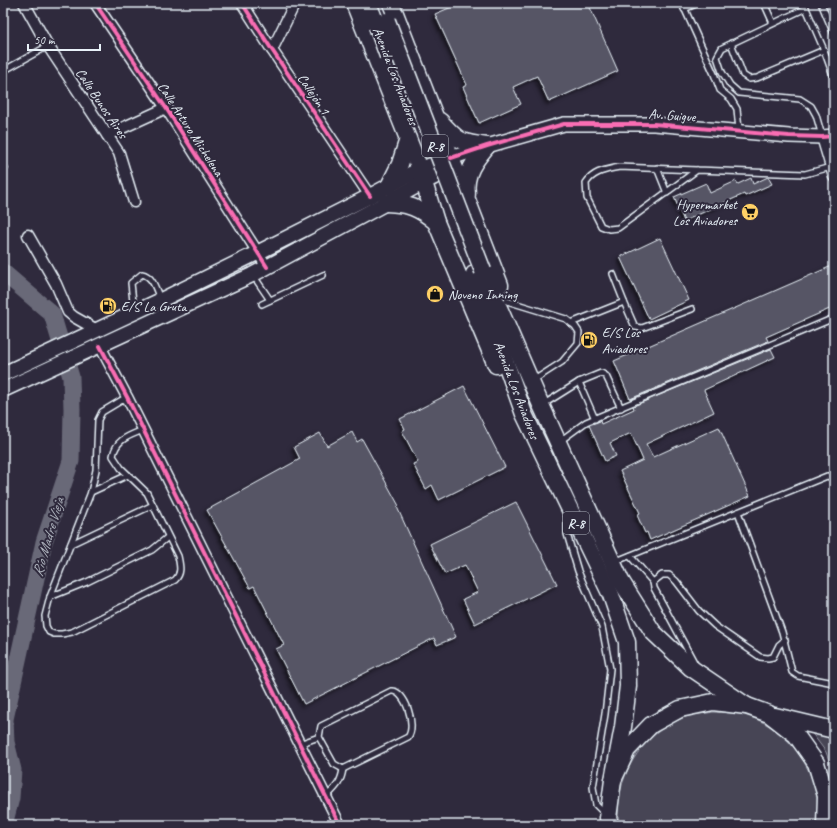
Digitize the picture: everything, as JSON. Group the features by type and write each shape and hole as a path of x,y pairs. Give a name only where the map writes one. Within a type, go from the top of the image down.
{"main road":[{"path":"354,3 422,175"},
{"name":"Avenida Los Aviadores","path":"368,3 382,24 479,272 621,581 653,632 691,668 747,706"},
{"name":"Avenida Los Aviadores","path":"380,3 382,24"},
{"name":"R-8","path":"391,3 453,163"},
{"path":"434,116 455,138 467,143 487,146"},
{"path":"389,186 400,164 408,139"},
{"path":"470,206 466,187 467,177 474,160 487,146"},
{"path":"3,374 161,300 389,186 453,163 527,354 541,405"},
{"path":"3,390 252,275 386,203 422,175"},
{"name":"R-8","path":"422,175 436,222 502,379 524,414"},
{"path":"386,203 404,204 423,212 436,222"},
{"name":"Avenida Los Aviadores","path":"479,272 524,414 611,595 627,642 628,686 624,727 613,780"},
{"name":"R-8","path":"609,821 613,780 628,750 651,725 680,709 713,702 747,706 769,714 834,730"},
{"name":"R-8","path":"769,714 796,735 816,763 826,796 825,825"},
{"path":"830,825 834,820"}],"street":[{"name":"Calle Bunos Aires","path":"24,3 48,46 108,135 119,154 134,202"},
{"name":"Calle Arturo Michelena","path":"95,3 166,108 267,267"},
{"name":"Callejón 1","path":"242,3 370,196"},
{"path":"272,50 295,3"},
{"path":"108,135 166,108"},
{"name":"Av. Guigue","path":"453,163 487,146 564,124 654,124 789,136 828,137"},
{"path":"828,137 831,167 834,177"},
{"path":"28,235 56,284 68,312 97,330"},
{"path":"94,348 127,397 340,825"}],"lane":[{"path":"682,3 720,90 731,100 737,109 739,131"},
{"path":"684,9 698,3"},
{"path":"764,3 772,23"},
{"path":"804,3 834,78"},
{"path":"821,3 834,34"},
{"path":"806,8 730,43 722,48 717,57 722,72 730,85 739,92 800,99 811,106 828,137"},
{"path":"730,43 743,74 749,79 757,78 824,50"},
{"path":"3,71 48,46"},
{"path":"697,170 618,228 609,229 601,226 587,198 586,183 590,176 597,172 619,167 805,174 831,167"},
{"path":"656,168 667,193"},
{"path":"135,312 131,283 142,274 151,279 161,300"},
{"path":"613,274 635,327 642,328 692,309"},
{"path":"252,275 270,300"},
{"path":"262,304 323,275"},
{"path":"507,301 566,319 575,326 579,332 578,343 562,362 534,380"},
{"path":"571,323 624,302"},
{"path":"558,442 586,422 834,318"},
{"path":"541,405 578,382 601,373 606,376 621,408"},
{"path":"578,382 595,419"},
{"path":"127,397 102,412 98,420 96,470 91,492 50,597 45,616 46,626 49,632 54,634 72,632 175,580 180,575 178,556 147,493 121,468 114,456 115,447 122,440 143,430"},
{"path":"91,492 128,475"},
{"path":"613,562 827,476 834,480"},
{"path":"566,502 567,534 578,571 602,627 610,669 605,714 593,787 596,804 609,821"},
{"path":"71,544 153,505"},
{"path":"738,512 785,640 792,672 798,676 834,683"},
{"path":"50,597 87,582 152,550 168,537"},
{"path":"630,556 653,582 654,588 702,675"},
{"path":"653,582 662,575 669,575 676,581 699,611 715,626 760,657 773,657 779,645 785,640"},
{"path":"299,744 318,737 322,726 391,691 399,693 410,712 412,728 411,734 408,737 343,769"},
{"path":"318,737 334,764 343,769"},
{"path":"326,797 337,787 342,778 343,769"}],"shaded area":[{"path":"713,712 740,714 758,720 782,735 801,757 808,770 817,797 817,825 619,825 618,808 620,792 625,776 642,747 654,735 668,725 687,717"},
{"path":"811,732 834,735 834,775 826,752"}],"building":[{"path":"461,3 465,3 467,8 478,3 588,3 618,71 549,102 537,76 513,87 521,104 479,123 463,87 467,85 435,14"},
{"path":"768,177 772,184 745,196 744,194 684,221 674,197 706,183 710,193 736,181 738,184 751,178 753,184"},
{"path":"660,238 689,300 649,319 620,257"},
{"path":"834,265 834,307 766,337 768,341 630,399 614,361"},
{"path":"771,349 775,357 704,390 714,412 646,444 653,457 719,427 750,496 650,540 647,532 645,533 637,515 640,513 620,471 643,460 631,433 610,443 616,456 605,461 589,425 600,421 601,424 634,409 633,406"},
{"path":"464,386 505,467 439,500 432,485 426,489 413,464 418,462 402,431 405,429 400,419"},
{"path":"352,432 357,442 362,439 399,506 397,507 456,637 437,645 434,638 304,704 276,649 284,645 254,586 250,588 207,510 300,459 294,447 320,433 327,446"},
{"path":"516,502 557,584 475,624 463,599 478,592 465,565 445,574 430,544"}],"waterway":[{"name":"Río Madre Vieja","path":"3,272 52,314 71,377 72,409 71,461 44,542 5,719 6,742 13,770 11,798 4,825"}],"cycle path":[{"path":"95,3 166,108 267,267"},
{"path":"242,3 370,196"},
{"path":"451,158 564,124 654,124 789,136 834,136"},
{"path":"100,346 127,397 340,825"}],"place":[{"name":"Hypermarket Los Aviadores","path":"750,212"},
{"name":"Noveno Inning","path":"435,294"},
{"name":"E/S La Gruta","path":"108,306"},
{"name":"E/S Los Aviadores","path":"589,340"}]}
